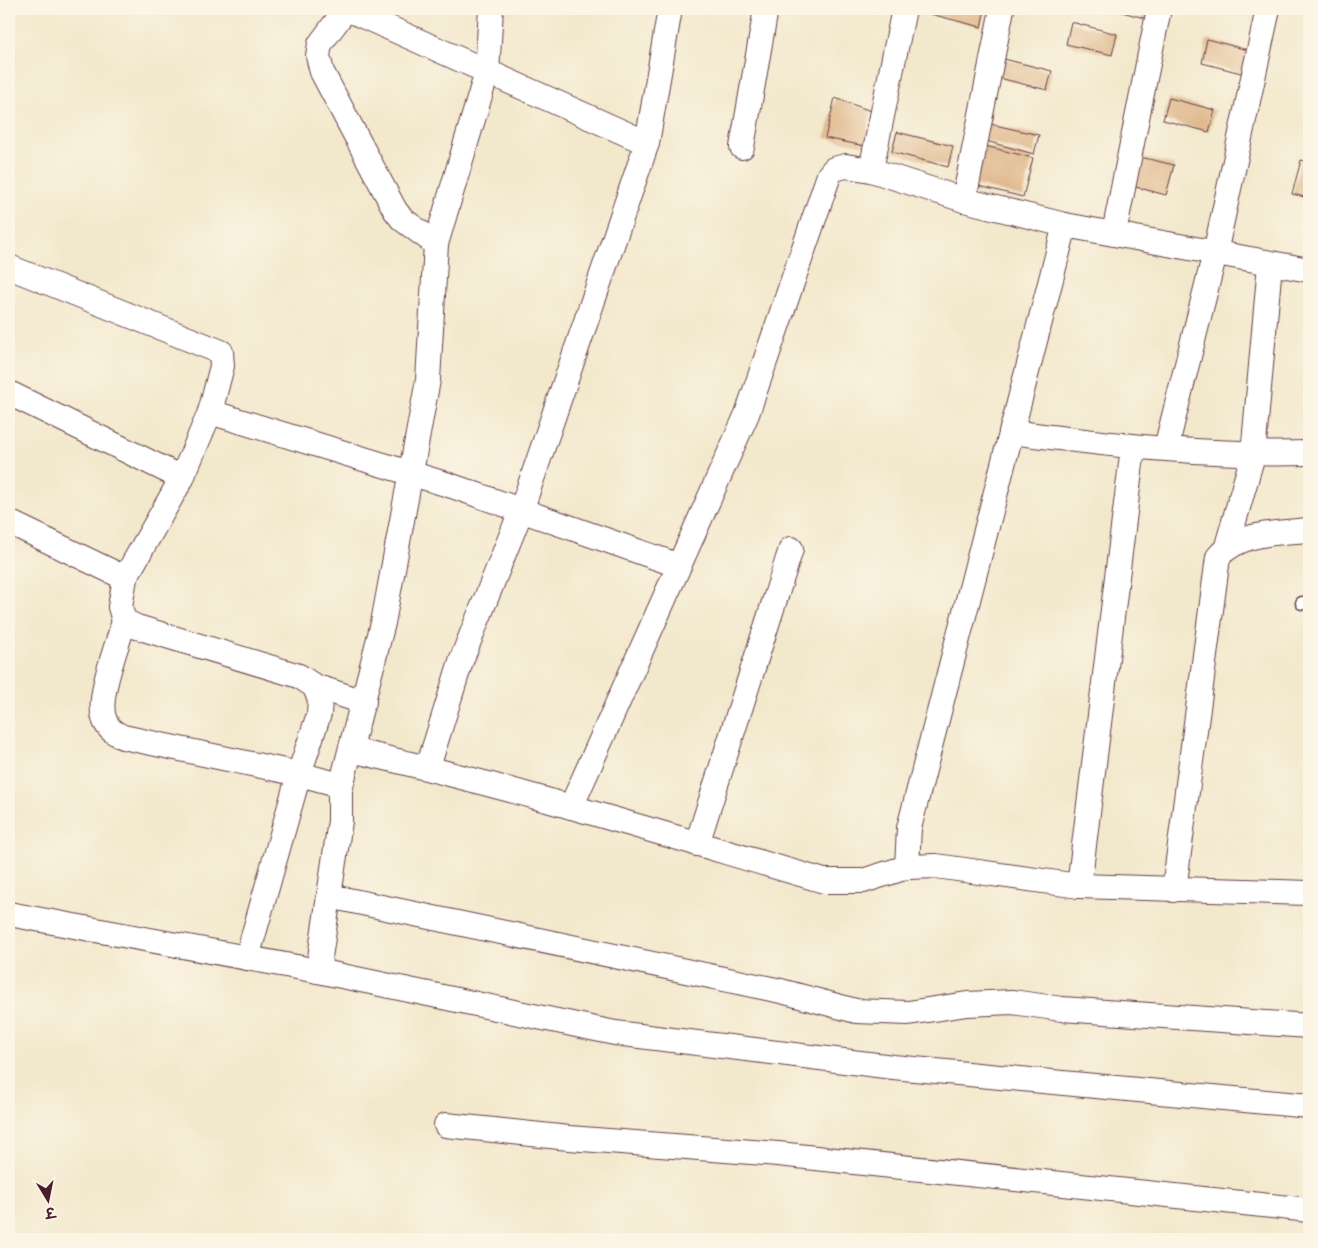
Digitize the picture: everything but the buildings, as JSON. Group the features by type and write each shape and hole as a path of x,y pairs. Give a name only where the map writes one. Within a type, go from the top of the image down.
{"street":[{"path":"436,244 402,219 395,210 322,72 318,56 320,44 346,9 646,143"},
{"path":"318,971 340,821 340,790 383,623 409,473 428,380 436,244 487,72 491,9"},
{"path":"428,767 461,661 521,511 646,143 670,9"},
{"path":"742,146 766,9"},
{"path":"871,170 904,9"},
{"path":"964,200 1002,9"},
{"path":"1114,233 1159,9"},
{"path":"1166,448 1214,253 1268,9"},
{"path":"571,807 677,565 747,414 829,175 834,169 846,166 871,170 964,200 1066,226 1114,233 1309,270"},
{"path":"907,867 909,828 1066,226"},
{"path":"1174,890 1218,557 1227,546 1253,455 1270,264"},
{"path":"9,267 216,348 221,352 222,366 210,412 182,478 126,578 120,606 124,621 102,705 105,720 111,730 123,737 299,774 333,783 340,790"},
{"path":"9,393 182,478"},
{"path":"210,412 452,486 677,565"},
{"path":"1011,432 1132,448 1166,448 1253,455 1309,453"},
{"path":"1079,886 1132,448"},
{"path":"9,522 126,578"},
{"path":"1227,546 1247,538 1309,530"},
{"path":"698,844 791,550"},
{"path":"124,621 137,628 281,669 299,676 314,686 364,702"},
{"path":"248,958 299,774 319,714 320,699 314,686"},
{"path":"350,750 428,767 824,881 863,881 907,867 936,866 971,869 1079,886 1174,890 1309,892"},
{"path":"329,896 781,991 856,1011 908,1013 967,1004 1012,1002 1062,1010 1309,1026"},
{"path":"9,914 318,971 615,1033 893,1067 1309,1106"},
{"path":"446,1125 569,1138 778,1154 1309,1210"}]}
